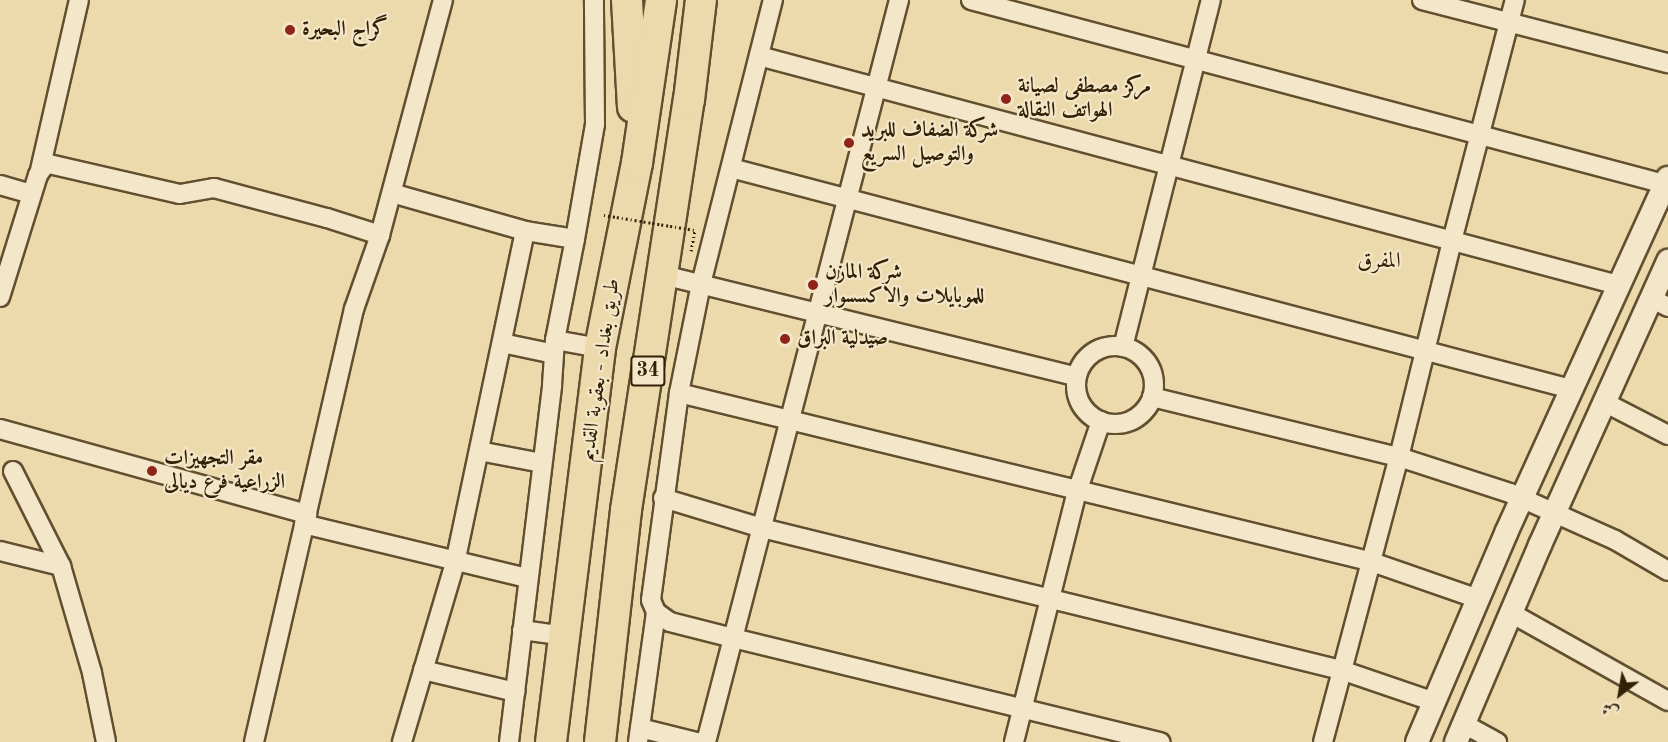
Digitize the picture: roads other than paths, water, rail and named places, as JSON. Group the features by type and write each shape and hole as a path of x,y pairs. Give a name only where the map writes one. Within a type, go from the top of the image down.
{"highway":[{"path":"627,0 637,164"},
{"name":"طريق بغداد - بعقوبة القديم","path":"551,742 600,348 637,164 662,0"},
{"name":"34","path":"600,742 626,510 663,275 701,0"}],"street":[{"path":"0,296 40,170 79,0"},
{"path":"254,742 354,309 380,235 443,0"},
{"path":"509,742 554,347 595,124 594,0"},
{"path":"696,742 639,735 656,612 651,600 679,393 701,285 773,0"},
{"path":"706,742 899,0"},
{"path":"971,0 1480,135 1667,182 1522,498 1417,742"},
{"path":"1124,347 1211,0"},
{"path":"1422,0 1668,63"},
{"path":"1323,742 1369,561 1399,457 1424,351 1515,0"},
{"path":"759,56 1618,285"},
{"path":"40,170 49,164 55,165 180,194 214,188 327,218 380,235"},
{"path":"731,168 1571,389"},
{"path":"0,185 32,194"},
{"path":"392,193 525,231 575,239"},
{"path":"402,742 455,562 525,231"},
{"path":"1497,742 1460,733 1604,402 1660,302 1668,261"},
{"path":"663,275 1077,377"},
{"path":"502,344 600,348"},
{"path":"1113,346 1124,347 1134,350 1149,366 1153,376 1152,398 1146,409 1126,423 1114,424 1092,416 1078,399 1077,377 1080,367 1094,352 1113,346"},
{"path":"679,393 1077,492 1369,561 1479,598"},
{"path":"1152,398 1399,457 1522,498 1615,540 1668,571"},
{"path":"1604,402 1668,435"},
{"path":"1014,742 1077,492 1101,421"},
{"path":"0,429 455,562 528,578"},
{"path":"479,451 542,463"},
{"path":"13,471 61,567 92,673 106,742"},
{"path":"663,498 762,528 1341,670 1435,702"},
{"path":"0,551 61,567"},
{"path":"656,612 670,622 1161,742"},
{"path":"1511,613 1668,701"},
{"path":"522,630 565,636"},
{"path":"423,670 514,692"}],"place":[{"name":"گراج البحيرة","path":"290,30"},
{"name":"مركز مصطفى لصيانة الهواتف النقالة","path":"1006,99"},
{"name":"شركة الضفاف للبريد والتوصيل السريع","path":"849,143"},
{"name":"شركة المازن للموبايلات والاكسسوار","path":"813,285"},
{"name":"صيدلية البراق","path":"785,339"},
{"name":"مقر التجهيزات الزراعية فرع ديالى","path":"152,471"}],"district":[{"name":"المفرق","path":"1379,262"}]}
